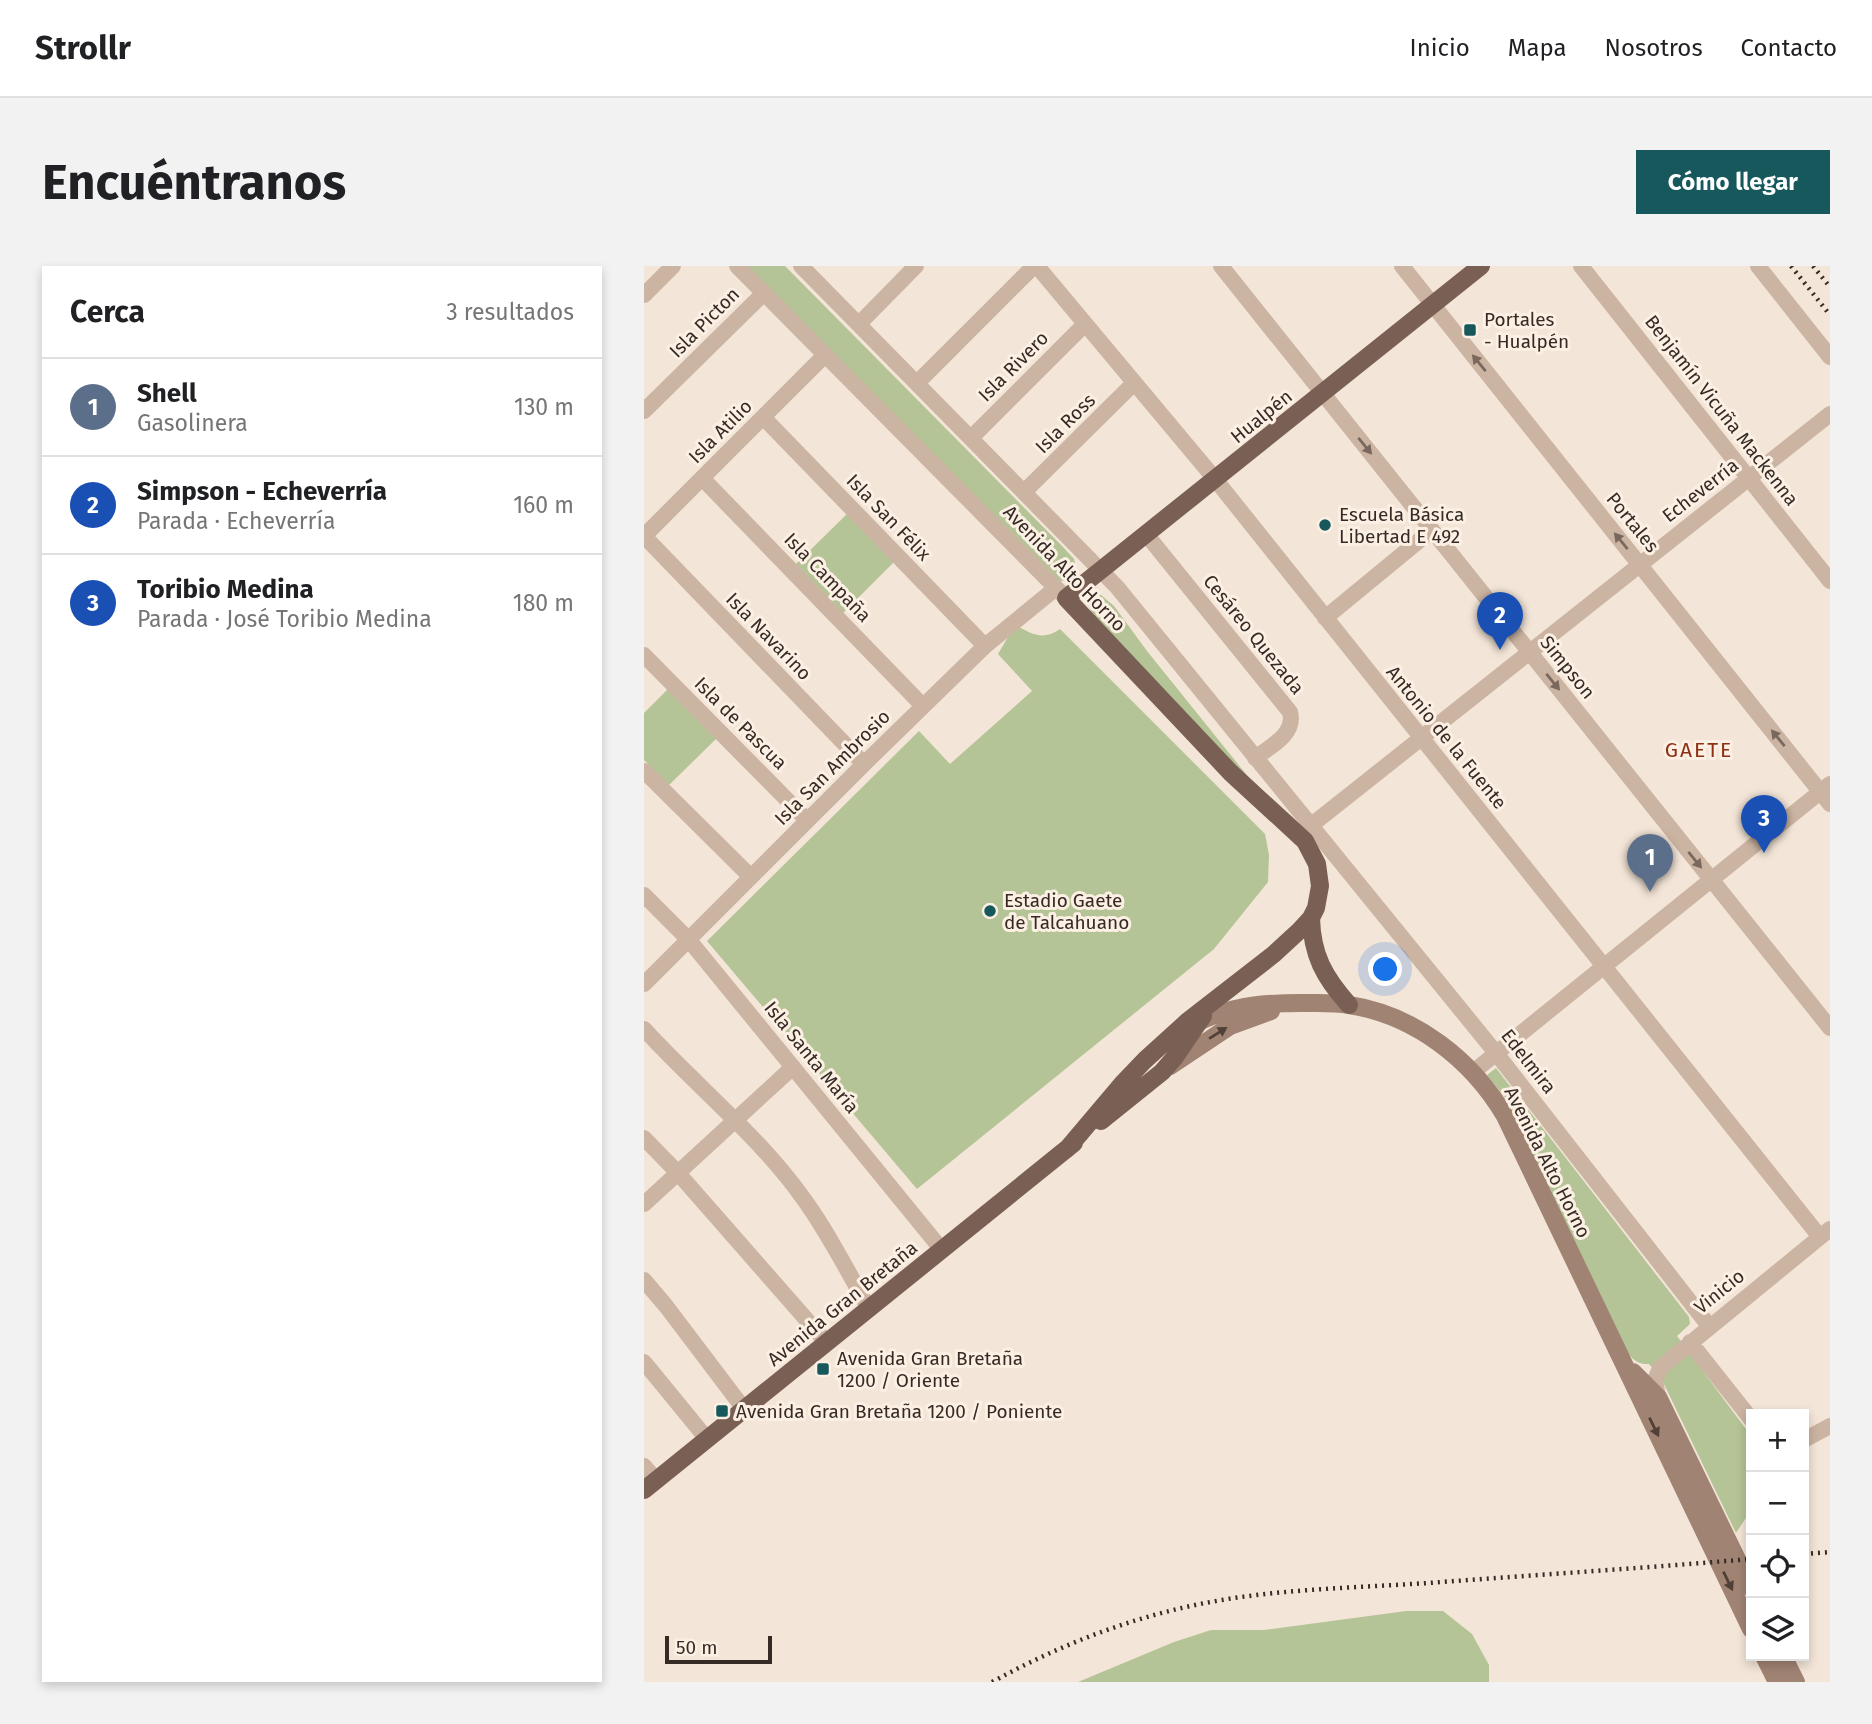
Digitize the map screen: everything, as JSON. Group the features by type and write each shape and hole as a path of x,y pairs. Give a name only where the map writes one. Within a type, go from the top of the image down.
{"main road":[{"name":"Hualpén","path":"1061,593 1101,570 1481,266"},
{"name":"Avenida Alto Horno","path":"1061,593 1231,773 1305,830 1320,875 1319,897 1311,918"},
{"name":"Avenida Gran Bretaña","path":"1067,1149 1122,1084 1162,1044 1288,942 1311,918"},
{"path":"1311,918 1311,933 1319,962 1331,983 1349,1005"},
{"name":"Avenida Gran Bretaña","path":"1199,1021 1217,998"},
{"name":"Avenida Gran Bretaña","path":"1162,1044 1199,1021 1243,1006 1264,1003 1349,1005"},
{"name":"Avenida Gran Bretaña","path":"650,1485 1162,1072 1230,1026 1299,1003"},
{"name":"Avenida Alto Horno","path":"1349,1005 1381,1014 1416,1029 1448,1050 1473,1072 1496,1101 1746,1619"},
{"path":"1162,1072 1199,1021"},
{"name":"Avenida Alto Horno","path":"1625,1365 1658,1397 1746,1578"},
{"path":"1766,1661 1777,1682"},
{"path":"1786,1661 1796,1682"}],"street":[{"path":"644,295 673,266"},
{"name":"Avenida Alto Horno","path":"737,266 1061,593"},
{"name":"Avenida Alto Horno","path":"801,266 1118,587 1255,758 1305,830"},
{"path":"859,324 916,266"},
{"path":"917,383 1035,266"},
{"name":"Antonio de la Fuente","path":"1035,266 1215,479 1603,967 1825,1233"},
{"name":"Simpson","path":"1222,266 1830,1028"},
{"name":"Portales","path":"1402,266 1640,565 1827,793"},
{"name":"Benjamín Vicuña Mackenna","path":"1581,266 1830,581"},
{"path":"1758,266 1830,356"},
{"name":"Isla Picton","path":"644,411 764,293"},
{"name":"Isla Rivero","path":"971,438 1086,324"},
{"name":"Isla Atilio","path":"644,536 825,355"},
{"name":"Isla Ross","path":"1024,492 1134,383"},
{"name":"Echeverría","path":"1305,830 1830,414"},
{"name":"Isla San Félix","path":"763,417 985,646"},
{"name":"Isla Campaña","path":"702,478 923,706"},
{"path":"1325,618 1432,530"},
{"name":"Cesáreo Quezada","path":"1146,534 1290,712 1292,722 1289,731 1255,758"},
{"name":"Isla Navarino","path":"644,536 863,764"},
{"name":"Isla San Ambrosio","path":"644,984 985,646 1061,593"},
{"name":"Isla de Pascua","path":"644,655 807,820"},
{"path":"644,771 751,877"},
{"path":"1473,1072 1711,880 1827,793"},
{"name":"Edelmira","path":"1305,830 1496,1053 1709,1326"},
{"name":"Isla Santa María","path":"644,895 689,940 942,1250"},
{"path":"644,1029 735,1121 802,1196 819,1220 869,1309"},
{"path":"644,1204 793,1067"},
{"path":"644,1138 827,1342"},
{"name":"Vinicio","path":"1658,1397 1655,1380 1660,1368 1825,1233"},
{"path":"644,1280 744,1409"},
{"path":"1690,1342 1746,1413"},
{"path":"644,1362 707,1439"},
{"path":"1809,1437 1830,1426"},
{"path":"644,1466 650,1485"}],"green space":[{"path":"744,266 785,266 1063,547 1074,559 1077,572 1069,579 1058,581"},
{"path":"847,514 894,562 843,613 796,564"},
{"path":"1090,580 1114,606 1254,784 1099,627 1087,598"},
{"name":"Estadio Gaete de Talcahuano","path":"1015,625 1043,635 1060,629 1265,834 1269,855 1268,882 1214,949 917,1189 707,941 919,731 950,764 1032,691 998,654"},
{"path":"669,688 718,737 669,785 644,760 644,713"},
{"path":"1496,1068 1689,1317 1690,1324 1677,1336 1746,1429 1746,1518 1736,1533 1661,1378 1649,1364 1639,1363 1632,1357 1620,1341 1508,1101 1487,1075"},
{"path":"1406,1611 1443,1611 1472,1634 1489,1665 1489,1682 1078,1682 1174,1642 1211,1630 1264,1630"}],"railway":[{"path":"1791,266 1830,315"},
{"path":"1813,266 1830,287"},
{"path":"1809,1554 1830,1552"},
{"path":"992,1682 1093,1635 1146,1617 1228,1599 1313,1590 1746,1559"}],"place":[{"name":"Portales - Hualpén","path":"1470,330"},
{"name":"Escuela Básica Libertad E 492","path":"1325,525"},
{"name":"Simpson - Echeverría","path":"1500,650"},
{"name":"Toribio Medina","path":"1764,853"},
{"name":"Shell","path":"1650,892"},
{"name":"Estadio Gaete de Talcahuano","path":"990,911"},
{"name":"Avenida Gran Bretaña 1200 / Oriente","path":"823,1369"},
{"name":"Avenida Gran Bretaña 1200 / Poniente","path":"722,1411"}],"district":[{"name":"GAETE","path":"1699,750"}]}
